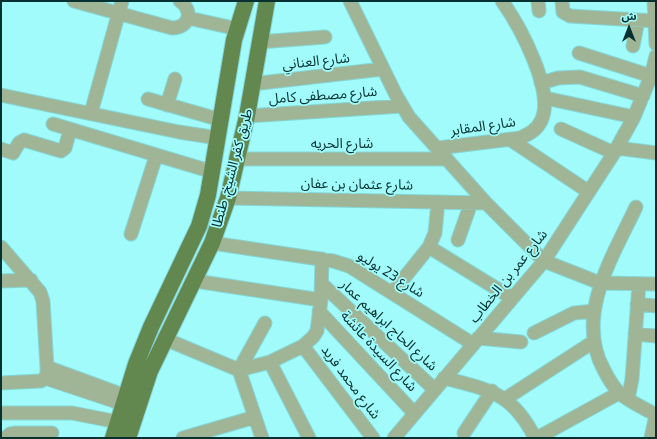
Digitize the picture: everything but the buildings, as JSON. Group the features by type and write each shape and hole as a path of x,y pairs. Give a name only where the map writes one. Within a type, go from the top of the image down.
{"main road":[{"name":"طريق كفر الشيخ, طنطا","path":"113,438 124,400 151,327 198,226 208,195 236,34 246,1"},
{"name":"طريق كفر الشيخ, طنطا","path":"128,438 150,371 195,281 212,243 228,198 248,109 267,1"},
{"path":"236,34 242,50 254,49 259,43"},
{"path":"225,98 230,95 241,95 248,109"}],"street":[{"path":"74,1 120,7 172,28 179,28 185,24 188,18 188,11 185,5 180,1"},
{"path":"350,1 383,69 409,117 486,203 544,261 600,283 656,284"},
{"name":"شارع المقابر","path":"438,148 511,140 529,134 542,121 544,98 541,82 530,51 518,26 502,1"},
{"path":"562,1 563,12 570,16 655,22"},
{"path":"654,1 656,44"},
{"path":"91,114 120,7"},
{"path":"188,18 236,34"},
{"path":"633,46 638,20"},
{"path":"259,43 325,37"},
{"path":"579,53 651,76"},
{"name":"شارع عمر بن الخطاب","path":"394,438 544,261 616,150 634,117 643,96 651,76 656,56"},
{"name":"شارع العناني","path":"252,84 383,69"},
{"path":"541,82 558,78 580,77 643,96"},
{"path":"167,105 175,80"},
{"path":"1,95 218,138"},
{"path":"544,98 634,117"},
{"path":"148,99 221,120"},
{"name":"شارع مصطفى كامل","path":"248,109 402,106"},
{"path":"53,124 213,172"},
{"path":"561,129 616,150 656,153"},
{"path":"1,149 14,152 21,141 27,140 61,151 65,148 70,130"},
{"path":"511,140 589,192"},
{"path":"131,234 156,156"},
{"name":"شارع الحريه","path":"237,159 447,160"},
{"name":"شارع عثمان بن عفان","path":"228,198 486,203"},
{"path":"392,293 429,247 435,233 438,202"},
{"path":"458,240 471,203"},
{"path":"636,207 600,283 594,311 593,342 599,362 611,383 624,396 656,415 651,438"},
{"name":"شارع 23 يوليو","path":"212,243 322,259 349,266 392,293 476,341"},
{"path":"1,247 40,292 43,301 46,373 38,382 1,383"},
{"path":"429,247 512,298"},
{"path":"165,339 239,370 270,362 303,346 316,334 322,284 322,259"},
{"path":"1,281 30,280"},
{"path":"195,281 320,306"},
{"name":"شارع الحاج ابراهيم عمار","path":"322,284 434,389"},
{"path":"444,378 492,391 505,399 518,410 536,438 624,396 632,380 639,284"},
{"path":"637,304 656,306"},
{"name":"شارع السيدة عائشة","path":"320,306 414,413"},
{"path":"534,333 578,311 594,311"},
{"path":"262,438 239,370 265,323"},
{"path":"635,334 656,336"},
{"path":"476,341 522,342"},
{"path":"505,399 593,342"},
{"name":"شارع محمد فريد","path":"303,346 373,438"},
{"path":"270,362 309,438"},
{"path":"46,373 124,400"},
{"path":"464,433 492,391"},
{"path":"1,413 58,412 87,415 118,422"},
{"path":"5,438 10,434 16,433 52,435 58,412"},
{"path":"183,438 255,417"}]}
